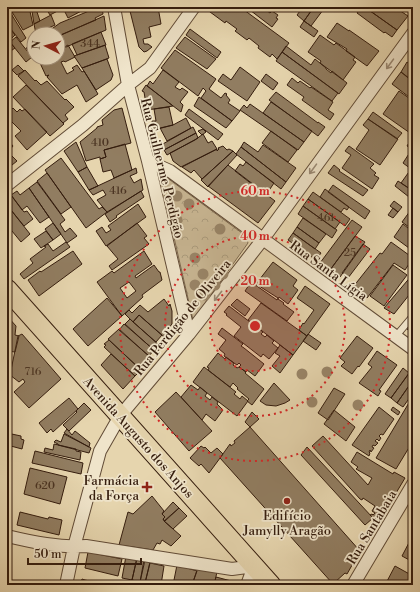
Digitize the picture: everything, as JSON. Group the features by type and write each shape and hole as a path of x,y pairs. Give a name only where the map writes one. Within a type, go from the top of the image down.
{"main road":[{"name":"Avenida Augusto dos Anjos","path":"7,289 271,585"}],"street":[{"name":"Rua Guilherme Perdigão","path":"114,7 128,85 148,161 189,334"},
{"path":"7,185 83,125 128,85 150,68 194,7"},
{"name":"Rua Perdigão de Oliveira","path":"66,585 74,547 100,451 120,416 189,334 263,239 413,33"},
{"name":"Rua Santa Lígia","path":"148,161 170,171 413,349"},
{"name":"Rua Santabaia","path":"353,585 413,484"},
{"path":"7,536 26,541 74,547 86,546 232,569 254,566 247,585"}],"lane":[{"path":"396,336 413,316"}],"green space":[{"path":"166,177 246,236 248,243 193,320 161,181"}],"building":[{"path":"7,7 26,38 21,42 7,24"},
{"path":"9,7 29,7 33,25 26,26 26,28 23,30"},
{"path":"45,7 65,7 50,15"},
{"path":"89,7 68,18 63,8"},
{"path":"94,7 102,7 103,14 95,18 96,20 66,33 66,26 56,26 89,11 88,10"},
{"path":"129,7 158,7 161,24 149,27 151,37 143,39 144,44 148,44 152,47 147,51 144,52 139,47"},
{"path":"208,7 240,7 289,43 277,59 272,54 270,57 258,48 259,46 249,38 247,40 235,31 237,29 226,21 225,23 206,9"},
{"path":"246,7 262,7 270,13 272,11 278,15 276,18 278,19 272,27"},
{"path":"303,7 311,11 304,21 297,15"},
{"path":"314,7 318,7 323,10 311,26 304,21"},
{"path":"361,7 367,7 366,8 397,30 392,37 385,32 384,33 357,13"},
{"path":"392,7 408,16 397,30 366,8"},
{"path":"36,9 40,21 34,24 32,11"},
{"path":"51,15 55,25 34,26 34,24"},
{"path":"104,16 106,30 66,47 66,33"},
{"path":"304,21 318,31 314,37 300,27"},
{"path":"337,23 379,51 367,66 346,51 347,49 327,37"},
{"path":"7,25 15,35 9,41 7,39"},
{"path":"190,29 221,52 217,58 186,35"},
{"path":"101,32 106,45 77,55 72,44"},
{"path":"320,35 334,45 336,43 355,57 353,60 356,62 343,80 308,52"},
{"path":"16,37 26,50 26,62 10,42"},
{"path":"185,37 216,59 207,69 176,48"},
{"path":"7,39 15,48 8,53 7,52"},
{"path":"68,45 75,57 66,62 66,46"},
{"path":"105,45 109,58 82,68 74,56"},
{"path":"286,46 311,65 315,59 331,73 332,71 347,83 339,94 282,52"},
{"path":"175,50 216,79 209,89 221,98 225,93 227,94 226,95 230,100 228,103 240,111 232,121 201,98 206,91 203,88 198,96 161,68"},
{"path":"282,52 338,93 332,101 276,61"},
{"path":"107,59 113,75 111,80 96,90 82,68"},
{"path":"407,62 413,66 413,81 401,72"},
{"path":"18,65 24,71 17,75 12,70"},
{"path":"77,65 82,72 84,71 98,94 86,102 77,85 62,94 47,77 49,75 46,76 41,66 63,66 67,74 74,70 72,68"},
{"path":"240,67 260,82 247,101 218,81 223,74 231,80"},
{"path":"25,70 41,85 47,81 65,100 66,99 74,107 65,115 68,119 63,123 18,76"},
{"path":"163,70 179,82 175,87 180,90 182,88 188,92 180,102 183,105 181,112 147,86 150,81 153,84"},
{"path":"401,72 413,82 413,100 392,84"},
{"path":"266,74 278,83 273,90 261,81"},
{"path":"292,78 298,83 300,81 310,88 311,87 333,102 328,110 334,114 330,120 302,100 304,97 287,85"},
{"path":"26,85 64,124 50,136 13,97"},
{"path":"146,85 173,106 147,110 144,92 142,91"},
{"path":"399,91 413,101 413,129 410,133 383,114"},
{"path":"276,92 325,127 318,136 269,100"},
{"path":"199,97 232,121 226,128 194,106"},
{"path":"271,102 312,131 304,142 263,113"},
{"path":"250,104 304,142 298,150 240,110 244,105 247,108"},
{"path":"169,107 173,125 154,130 152,121 156,121 154,109"},
{"path":"13,108 17,112 20,109 22,111 25,109 47,132 27,150 15,136 21,131 7,117 7,114"},
{"path":"122,108 131,143 104,150 106,157 86,161 80,142 97,127 103,125 102,120 114,110"},
{"path":"189,109 223,134 218,140 185,115"},
{"path":"373,112 402,133 397,139 368,119"},
{"path":"186,118 191,128 167,141 160,128 173,125"},
{"path":"368,119 398,139 380,165 356,149 369,130 363,125"},
{"path":"193,127 196,133 164,150 161,145"},
{"path":"203,129 206,132 202,135 198,131"},
{"path":"271,131 297,150 288,162 262,143"},
{"path":"196,133 198,138 167,155 164,150"},
{"path":"203,134 208,143 212,141 217,149 181,167 173,161 170,153 195,140"},
{"path":"413,136 413,150 407,146"},
{"path":"7,139 13,146 8,152 7,151"},
{"path":"76,142 87,167 78,172 64,151"},
{"path":"244,142 258,152 263,145 296,168 286,182 241,147"},
{"path":"125,144 132,170 114,178 111,170 103,172 100,159 106,157 104,150"},
{"path":"223,146 227,150 229,149 233,151 202,179 194,170 191,173 182,167 217,149 217,151 219,149 218,148"},
{"path":"349,146 374,164 370,168 376,173 374,175 379,178 372,189 342,168 351,155 345,151"},
{"path":"241,147 286,182 281,189 236,154"},
{"path":"412,149 413,191 401,183 411,169 403,163"},
{"path":"7,151 17,161 7,169"},
{"path":"233,151 237,155 208,187 201,180"},
{"path":"61,158 99,209 102,207 107,212 86,228 45,170"},
{"path":"246,162 274,183 266,195 235,171 240,164 243,166"},
{"path":"228,165 275,201 258,223 208,186"},
{"path":"334,165 340,170 339,171 368,190 363,196 328,173"},
{"path":"87,167 98,186 89,190 78,172"},
{"path":"136,168 137,173 130,176 134,183 141,179 143,190 107,212 97,200 106,195 103,190 93,195 89,190"},
{"path":"47,173 71,207 61,214 37,181"},
{"path":"398,181 413,191 409,197 395,186"},
{"path":"37,182 65,220 60,224 65,232 70,228 77,236 67,243 29,188"},
{"path":"333,185 370,211 365,219 328,192"},
{"path":"29,188 49,217 40,223 27,206 22,210 11,195 17,191 20,195"},
{"path":"325,189 349,207 347,210 344,208 341,212 320,197"},
{"path":"141,191 144,197 116,216 117,217 110,222 105,214"},
{"path":"313,192 350,219 345,226 308,199"},
{"path":"11,195 24,212 27,211 33,219 24,226 7,205 7,199"},
{"path":"308,199 340,222 335,229 303,206"},
{"path":"394,201 402,207 398,212 390,206"},
{"path":"138,204 146,217 106,246 96,231 102,227 106,233 111,230 108,226"},
{"path":"7,205 30,234 21,242 7,225"},
{"path":"303,206 337,230 332,238 298,214"},
{"path":"413,207 413,230 402,222"},
{"path":"393,208 398,212 393,218 388,215"},
{"path":"303,218 326,234 319,243 297,227"},
{"path":"352,220 362,227 330,270 320,263"},
{"path":"53,223 61,234 53,240 45,229"},
{"path":"137,223 147,236 144,238 149,244 112,270 109,266 118,259 107,246"},
{"path":"403,224 413,232 413,251 394,237"},
{"path":"297,227 319,243 315,249 293,233"},
{"path":"46,231 53,240 41,248 34,239"},
{"path":"293,233 321,253 316,260 288,240"},
{"path":"355,236 365,242 340,277 330,270"},
{"path":"66,242 70,247 24,279 20,274 33,263 30,259 46,247 44,246 48,244 53,251"},
{"path":"391,242 413,258 405,270 394,263 367,298 353,287 380,253 382,254"},
{"path":"363,244 370,249 348,278 342,273"},
{"path":"73,251 82,264 39,296 28,280"},
{"path":"144,251 152,264 135,276 136,278 154,265 160,272 162,280 142,295 143,297 122,316 97,282 112,271 114,273","holes":["129,282 136,291 127,298 120,288"]},
{"path":"273,262 297,280 293,286 298,290 288,304 279,297 278,299 294,312 287,321 245,291 251,282 277,300 278,298 256,284"},
{"path":"393,265 407,275 384,306 370,296"},
{"path":"413,274 413,290 394,314 384,308"},
{"path":"305,286 330,304 307,336 299,330 314,310 297,298"},
{"path":"107,298 122,316 88,346 73,329"},
{"path":"164,299 169,306 170,304 172,311 172,324 168,329 170,331 165,338 139,315 133,322 125,314 129,310 132,313 140,305 148,312"},
{"path":"237,299 250,309 245,316 231,305"},
{"path":"261,303 307,336 293,355 248,320"},
{"path":"229,306 263,332 261,334 265,337 267,335 274,341 272,343 278,348 269,359 263,354 261,357 234,336 241,327 224,312"},
{"path":"139,315 162,335 156,342 133,322"},
{"path":"7,316 16,326 15,335 19,336 15,352 7,351"},
{"path":"130,319 161,347 157,353 125,324"},
{"path":"413,320 413,334 406,328"},
{"path":"124,324 154,350 149,356 119,330"},
{"path":"222,328 243,344 241,346 264,364 255,376 247,370 246,372 239,367 241,365 239,363 237,365 224,356 225,354 219,349 226,340 218,334"},
{"path":"119,329 151,358 141,370 108,339"},
{"path":"22,334 61,379 29,408 14,392 25,382 23,379 19,382 10,375 18,336"},
{"path":"308,334 321,343 316,350 303,341"},
{"path":"357,336 373,348 352,374 341,366 345,362 340,358"},
{"path":"109,340 141,370 135,376 104,347 106,345 104,344"},
{"path":"280,345 293,355 280,373 272,366 280,356 275,353"},
{"path":"377,351 397,365 379,390 381,391 378,396 359,383 372,367 368,364"},
{"path":"218,353 225,359 226,357 234,363 233,365 237,368 239,367 246,372 245,373 264,389 252,405 247,401 249,399 237,389 238,388 233,383 230,387 208,370 209,368 207,367"},
{"path":"111,354 135,376 123,389 101,365"},
{"path":"204,367 236,392 234,394 240,399 242,396 248,401 237,416 193,382"},
{"path":"403,368 409,373 391,398 385,394"},
{"path":"413,368 413,380 397,403 391,398"},
{"path":"413,380 413,393 403,407 397,403"},
{"path":"274,383 290,400 276,406 266,405 260,401"},
{"path":"191,385 198,390 200,387 207,393 205,396 210,400 212,397 218,402 217,404 223,410 215,421 206,414 202,420 181,397"},
{"path":"334,388 345,394 328,420 318,413"},
{"path":"176,392 212,431 189,451 155,412"},
{"path":"413,396 413,441 396,469 376,458"},
{"path":"69,398 78,409 53,432 51,429 47,433 39,423"},
{"path":"84,403 91,410 69,431 63,425"},
{"path":"379,407 394,419 383,435 381,434 379,436 381,438 379,441 377,439 375,441 378,443 375,446 373,445 372,447 374,448 371,452 370,450 369,456 352,445"},
{"path":"393,407 400,412 398,415 391,410"},
{"path":"334,410 355,427 346,441 324,424"},
{"path":"252,412 259,419 250,427 245,422"},
{"name":"Edifício Jamylly Aragão","path":"250,427 360,551 353,558 355,560 347,574 345,573 333,584 220,458 230,444 231,446 235,443 234,441"},
{"path":"67,429 72,435 75,431 90,443 89,447 64,433"},
{"path":"7,433 21,436 21,439 24,440 22,449 7,445"},
{"path":"64,434 91,448 89,453 58,445 54,442 56,440 61,442"},
{"path":"323,436 368,485 372,478 356,469 358,467 351,462 357,452 393,474 394,472 405,478 380,520 377,522 370,515 375,513 372,511 375,506 363,498 362,500 360,499 312,446"},
{"path":"54,444 76,449 76,451 81,452 80,460 44,452 45,448 53,450"},
{"path":"201,446 204,448 205,447 211,453 217,448 223,454 209,473 201,464 199,466 190,458"},
{"path":"307,447 373,518 365,525 301,455"},
{"path":"35,451 83,463 81,474 32,463"},
{"path":"30,468 67,477 60,504 24,494"},
{"path":"152,496 164,511 162,514 165,517 163,519 164,521 181,536 171,546 162,540 160,544 157,543 153,550 119,545 128,512 133,514"},
{"path":"173,502 179,508 165,521 163,519 165,517 162,514"},
{"path":"179,508 187,516 173,529 164,521"},
{"path":"20,512 48,519 49,517 62,520 59,535 17,525"},
{"path":"413,535 413,562 402,556"},
{"path":"88,552 122,559 118,576 85,568"},
{"path":"126,556 137,558 132,580 122,578"},
{"path":"137,558 145,560 140,582 132,580"},
{"path":"144,560 150,562 145,583 140,582"},
{"path":"150,563 164,566 161,585 145,583"},
{"path":"177,565 197,571 192,585 173,585"},
{"path":"395,566 413,576 413,585 385,585"},
{"path":"198,567 217,572 214,585 192,585"},
{"path":"216,577 235,582 234,585 214,585"},
{"path":"82,579 85,580 109,585 80,585"},
{"path":"132,580 152,585 130,585"},
{"path":"161,581 173,583 173,585 161,585"}],"place":[{"name":"Farmácia da Força","path":"147,487"},
{"name":"Edifício Jamylly Aragão","path":"287,501"}]}
